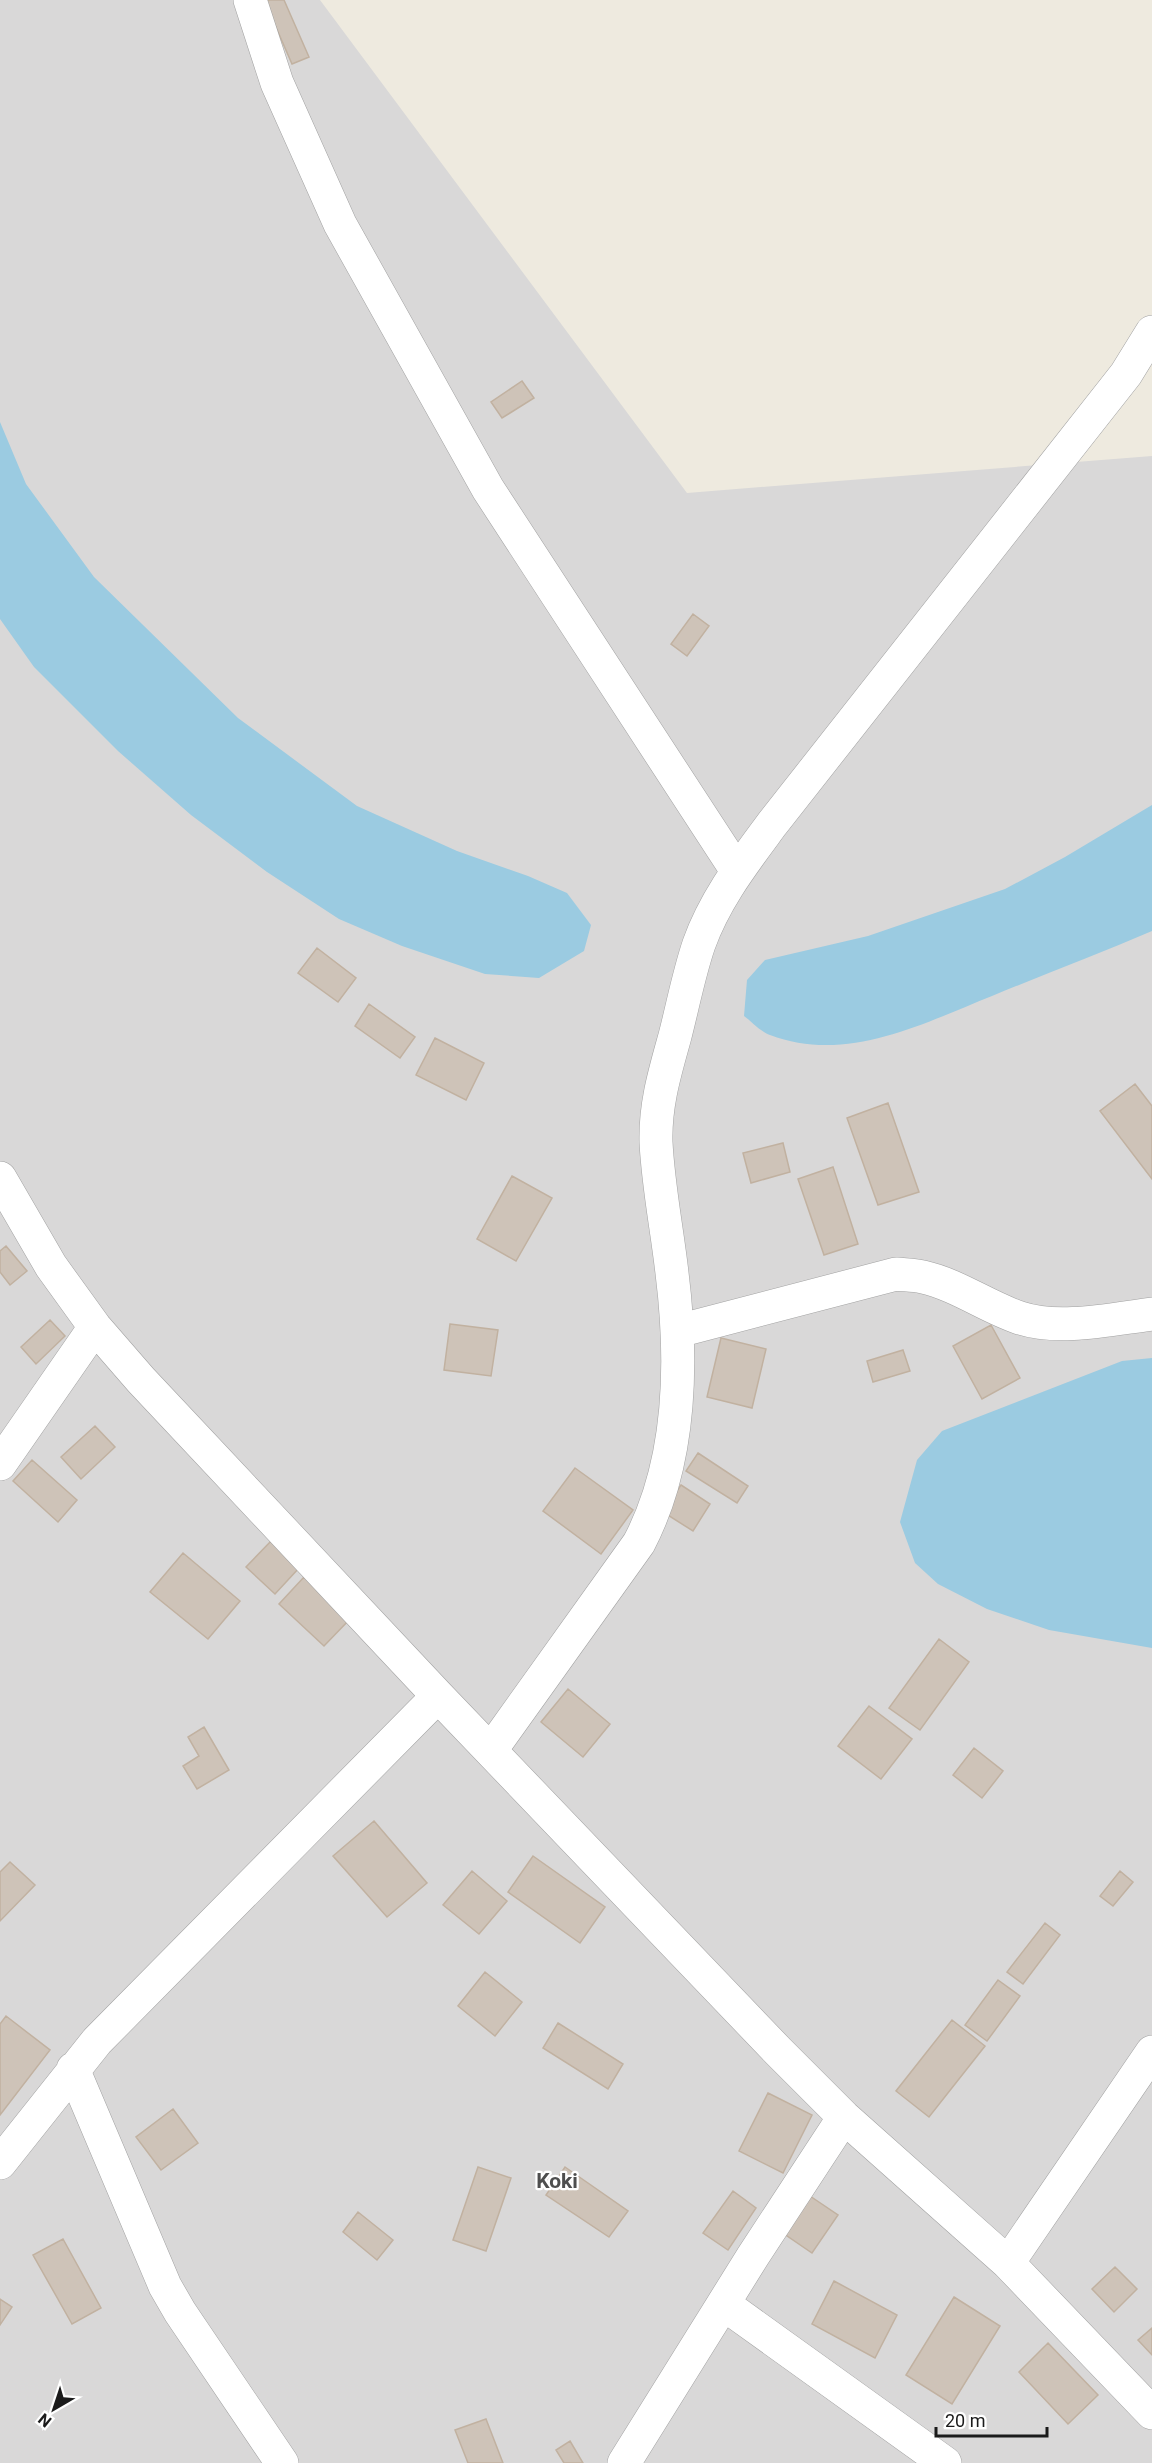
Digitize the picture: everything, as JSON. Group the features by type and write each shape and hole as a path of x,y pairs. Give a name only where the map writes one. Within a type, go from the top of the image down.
{"street":[{"path":"250,0 277,83 340,224 488,489 737,871"},
{"path":"491,1750 639,1543 651,1521 661,1491 675,1423 678,1331 656,1143 657,1103 699,944 718,902 737,871 1126,374 1152,332"},
{"path":"0,1178 51,1266 95,1327 141,1380 438,1696 778,2051 844,2117 1008,2263 1152,2413"},
{"path":"678,1331 896,1274 923,1277 954,1288 1019,1318 1035,1322 1090,1322 1152,1314"},
{"path":"0,1464 95,1327"},
{"path":"1,2158 97,2041 438,1696"},
{"path":"1008,2263 1152,2052"},
{"path":"73,2069 165,2286 180,2312 282,2463"},
{"path":"624,2463 725,2305 753,2256 844,2117"},
{"path":"725,2305 945,2463"}],"shaded area":[{"path":"0,0 320,0 687,493 1152,456 1152,2463 0,2463"}],"water":[{"path":"0,422 26,484 94,577 238,718 357,806 457,851 528,876 567,893 591,925 584,951 539,978 485,974 402,946 339,919 267,872 191,815 118,751 34,667 0,619"},
{"path":"1152,805 1152,931 938,1018 883,1037 855,1043 827,1045 798,1043 767,1034 744,1016 747,980 765,960 868,936 1005,889 1065,857"},
{"path":"1152,1358 1152,1648 1049,1630 987,1609 938,1584 915,1563 900,1522 917,1460 942,1431 1122,1361"}],"building":[{"path":"284,0 309,57 292,64 265,2"},
{"path":"522,381 534,398 502,418 491,402"},
{"path":"693,614 709,626 687,656 671,644"},
{"path":"317,948 356,978 338,1002 298,973"},
{"path":"369,1004 415,1037 400,1058 355,1026"},
{"path":"435,1038 484,1063 466,1100 416,1075"},
{"path":"1135,1084 1152,1106 1152,1179 1100,1111"},
{"path":"888,1103 919,1192 878,1205 847,1118"},
{"path":"783,1143 790,1172 751,1183 743,1153"},
{"path":"833,1167 858,1244 824,1255 798,1179"},
{"path":"512,1176 552,1198 516,1261 477,1239"},
{"path":"6,1246 27,1271 10,1285 0,1272 0,1251"},
{"path":"50,1320 65,1336 36,1364 21,1347"},
{"path":"450,1324 498,1330 491,1376 444,1370"},
{"path":"991,1325 1020,1378 982,1399 953,1346"},
{"path":"721,1338 766,1349 752,1408 707,1397"},
{"path":"903,1350 910,1371 873,1382 867,1361"},
{"path":"95,1426 115,1447 81,1479 61,1457"},
{"path":"698,1453 748,1486 737,1503 686,1471"},
{"path":"32,1460 77,1500 58,1522 13,1481"},
{"path":"575,1468 633,1510 601,1554 543,1511"},
{"path":"681,1485 710,1504 693,1531 663,1512"},
{"path":"271,1541 299,1568 275,1594 246,1567"},
{"path":"183,1553 240,1601 208,1639 150,1592"},
{"path":"304,1577 350,1619 324,1646 279,1604"},
{"path":"939,1639 969,1662 920,1730 889,1708"},
{"path":"568,1689 610,1724 583,1757 541,1722"},
{"path":"869,1706 912,1739 881,1779 838,1746"},
{"path":"204,1727 229,1770 197,1789 183,1766 199,1756 188,1737"},
{"path":"974,1748 1003,1771 982,1798 953,1775"},
{"path":"374,1821 427,1883 387,1917 333,1856"},
{"path":"533,1856 605,1907 580,1943 508,1892"},
{"path":"10,1862 35,1885 0,1921 0,1872"},
{"path":"472,1871 507,1901 479,1934 443,1905"},
{"path":"1120,1871 1133,1882 1113,1906 1100,1896"},
{"path":"1045,1923 1060,1935 1023,1984 1007,1972"},
{"path":"485,1972 522,2002 495,2036 458,2006"},
{"path":"998,1980 1020,1996 987,2041 965,2025"},
{"path":"6,2016 50,2050 0,2115 0,2024"},
{"path":"952,2020 985,2046 929,2117 896,2091"},
{"path":"558,2023 623,2064 608,2089 543,2048"},
{"path":"768,2093 812,2115 783,2173 739,2151"},
{"path":"173,2109 198,2143 161,2170 136,2137"},
{"path":"478,2167 511,2178 486,2251 453,2240"},
{"path":"565,2167 628,2211 609,2237 546,2195"},
{"path":"733,2191 756,2208 728,2250 703,2233"},
{"path":"804,2192 838,2215 812,2253 777,2229"},
{"path":"358,2212 393,2240 377,2260 343,2232"},
{"path":"63,2239 101,2308 72,2324 33,2255"},
{"path":"1115,2267 1137,2289 1114,2312 1092,2289"},
{"path":"834,2281 897,2315 875,2358 812,2324"},
{"path":"954,2297 1000,2326 952,2404 906,2375"},
{"path":"0,2299 12,2307 0,2325"},
{"path":"1152,2328 1152,2355 1138,2340"},
{"path":"1048,2343 1098,2395 1068,2424 1019,2372"},
{"path":"486,2419 503,2463 468,2463 455,2430"},
{"path":"570,2441 583,2463 564,2463 556,2450"}],"district":[{"name":"Koki","path":"557,2181"}]}
